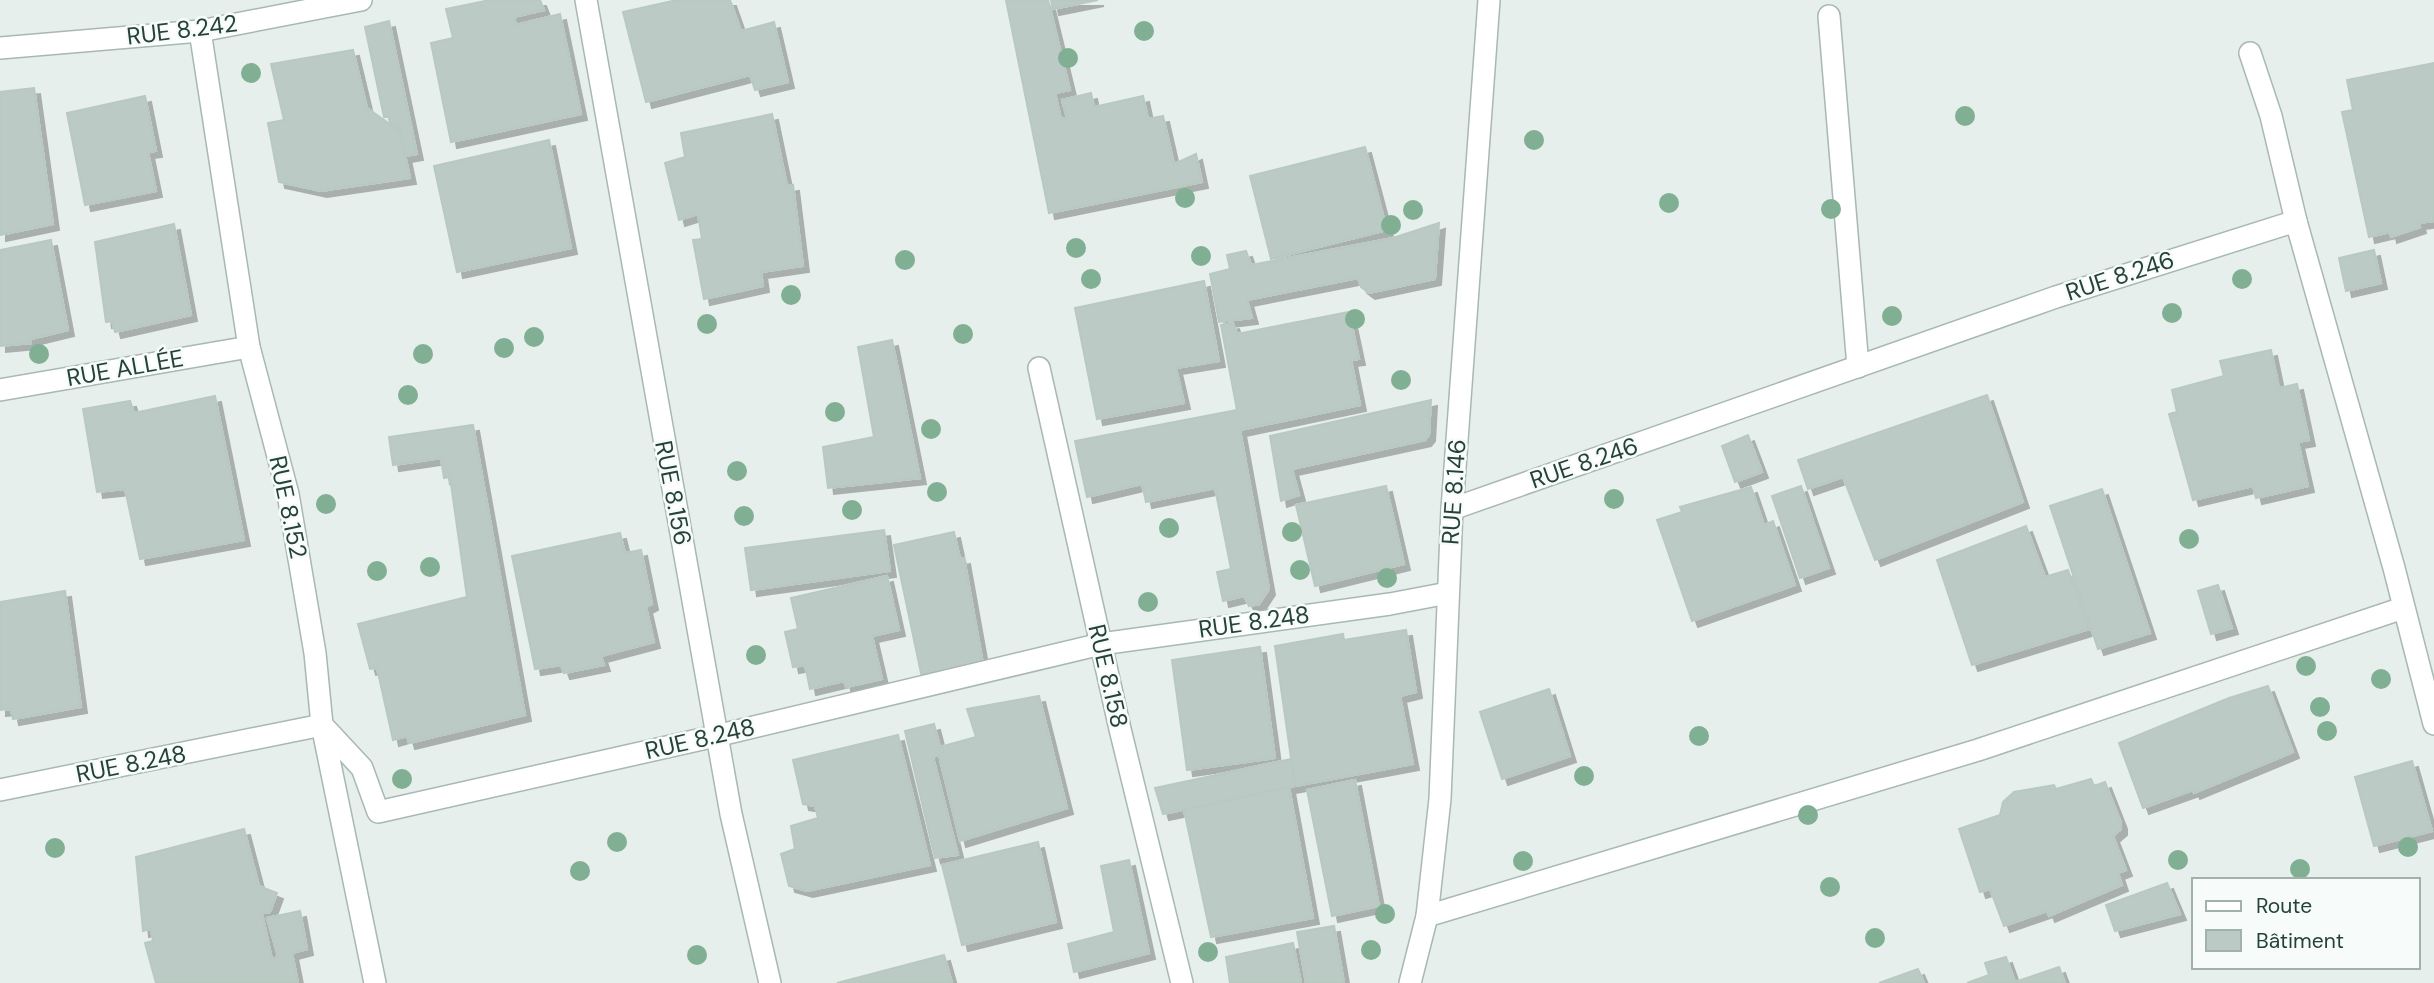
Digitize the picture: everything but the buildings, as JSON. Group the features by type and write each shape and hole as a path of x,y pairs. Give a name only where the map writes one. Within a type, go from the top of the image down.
{"street":[{"name":"RUE 8.242","path":"0,48 200,32 361,0"},
{"name":"RUE 8.156","path":"586,0 670,478 720,735 731,814 770,983"},
{"name":"RUE 8.146","path":"1410,983 1427,916 1440,799 1452,509 1489,0"},
{"path":"1829,16 1858,367"},
{"name":"RUE 8.152","path":"200,32 249,347 288,494 315,653 322,725 375,983"},
{"path":"2250,53 2271,116 2296,221 2434,724"},
{"name":"RUE 8.246","path":"1452,509 2056,297 2296,221"},
{"name":"RUE ALLÉE","path":"0,390 249,347"},
{"name":"RUE 8.158","path":"1039,368 1101,644 1182,983"},
{"name":"RUE 8.248","path":"0,790 322,725 362,768 378,812 720,735 1101,644 1390,604 1448,593"},
{"path":"1427,916 1978,750 2403,608"}]}
